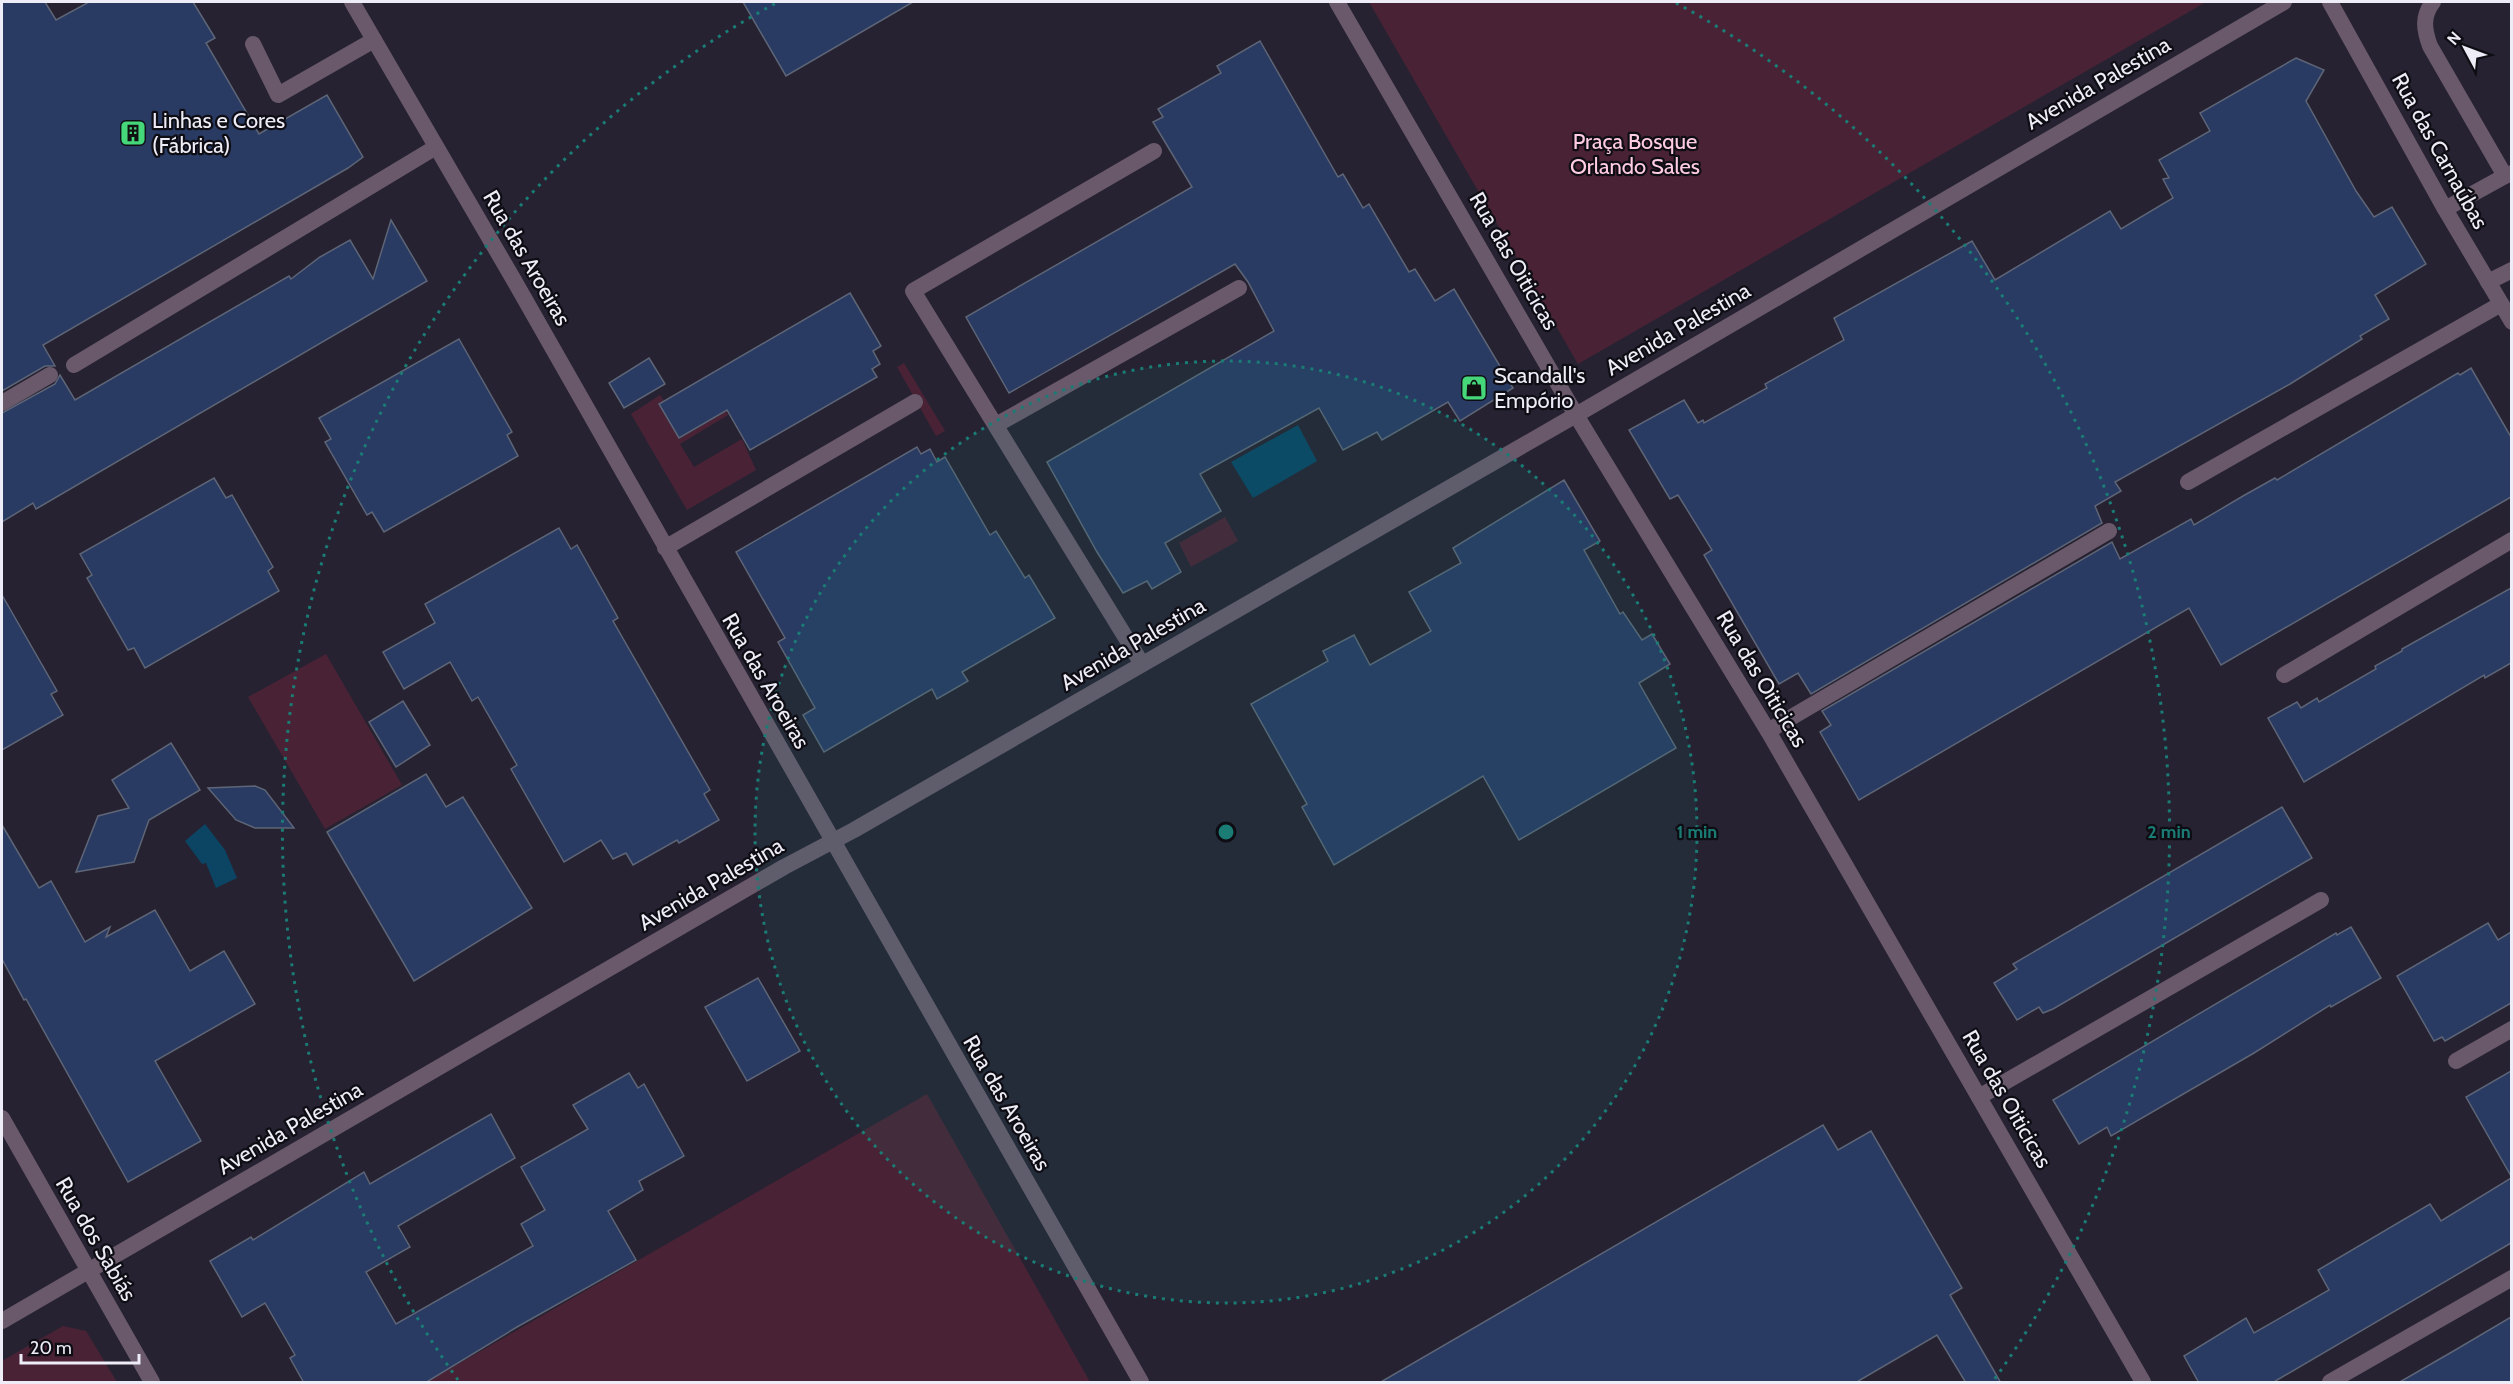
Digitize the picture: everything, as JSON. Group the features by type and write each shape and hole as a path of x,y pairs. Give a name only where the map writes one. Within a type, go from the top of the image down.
{"street":[{"name":"Rua das Aroeiras","path":"352,2 1141,1383"},
{"name":"Rua das Oiticicas","path":"1337,2 1576,415 1767,731 2144,1383"},
{"name":"Avenida Palestina","path":"2,1321 784,867 832,842 1576,415 2284,2"},
{"name":"Rua das Carnaúbas","path":"2330,2 2445,209 2511,322"},
{"path":"2433,2 2427,9 2424,30 2430,46 2508,174 2445,209"},
{"path":"253,44 278,95 374,40"},
{"path":"74,365 436,147"},
{"path":"1142,664 914,291 1154,151"},
{"path":"2488,282 2511,270"},
{"path":"996,425 1239,288"},
{"path":"2188,482 2501,304"},
{"path":"2,403 50,375"},
{"path":"665,548 915,402"},
{"path":"1767,731 2109,531"},
{"path":"2284,675 2511,540"},
{"path":"1979,1097 2321,900"},
{"path":"2456,1061 2511,1029"},
{"name":"Rua dos Sabiás","path":"2,1118 152,1383"},
{"path":"2330,1383 2511,1278"}],"green space":[{"name":"Praça Bosque Orlando Sales","path":"1369,2 2206,2 1578,364"},
{"path":"904,363 945,431 936,436 897,367"},
{"path":"660,395 664,401 658,404 679,439 726,411 728,415 680,444 694,467 742,439 756,470 687,510 631,414"},
{"path":"1225,517 1238,541 1191,567 1179,543"},
{"path":"326,654 402,785 325,829 248,697"},
{"path":"927,1094 1090,1382 427,1382"},
{"path":"63,1326 86,1331 117,1382 2,1382 2,1361"}],"water":[{"path":"1298,425 1317,461 1253,498 1231,462"},
{"path":"205,824 225,850 237,878 216,888 206,863 202,864 185,841"}],"building":[{"path":"2,2 45,2 56,20 89,2 193,2 215,38 206,43 259,134 327,95 363,157 348,168 43,345 55,366 45,366 2,391"},
{"path":"743,2 913,2 786,76"},
{"path":"1260,41 1338,177 1343,174 1363,208 1369,204 1409,272 1415,269 1435,301 1454,289 1513,388 1460,421 1448,402 1382,440 1377,432 1343,450 1319,408 1200,474 1221,511 1165,543 1181,572 1152,589 1147,581 1123,593 1097,552 1047,462 1274,331 1248,282 1235,264 1009,393 966,317 1192,187 1153,122 1163,117 1158,109 1221,73 1217,66"},
{"path":"2296,58 2324,70 2306,101 2356,191 2374,217 2392,207 2426,264 2375,295 2389,319 2360,336 2362,339 2290,384 2115,482 2121,491 2095,506 2102,523 1811,694 1798,673 1779,684 1704,555 1712,550 1678,495 1670,499 1629,430 1684,400 1698,423 1703,420 1704,423 1767,388 1765,384 1844,340 1834,318 1972,241 1995,280 2110,211 2121,229 2173,198 2163,179 2169,178 2159,160 2210,131 2200,113"},
{"path":"391,220 427,281 36,509 33,503 2,522 2,413 55,384 60,375 75,400 289,276 291,279 320,257 350,240 373,279"},
{"path":"850,293 881,346 873,351 880,364 872,369 877,377 750,450 727,410 679,438 659,404"},
{"path":"459,339 512,432 507,435 518,456 384,532 372,512 367,515 325,442 331,439 319,418"},
{"path":"649,358 665,384 624,408 609,383"},
{"path":"2471,368 2511,437 2511,497 2221,665 2189,608 1859,800 1820,732 1831,725 1822,711 2112,542 2120,559 2191,519 2194,525 2275,478 2277,480 2458,373 2460,375"},
{"path":"917,447 921,454 930,449 937,462 945,457 990,535 996,531 1025,578 1029,575 1055,618 962,672 968,681 937,699 932,689 824,752 803,715 815,708 778,642 785,638 736,552"},
{"path":"214,478 226,498 232,495 273,567 268,571 279,591 145,668 134,648 128,650 87,578 92,575 80,554"},
{"path":"1564,480 1600,541 1584,550 1620,614 1623,612 1642,640 1652,634 1670,664 1639,683 1676,748 1519,840 1483,776 1334,865 1302,807 1307,804 1251,704 1328,661 1323,651 1354,635 1370,665 1431,631 1409,592 1461,563 1453,548"},
{"path":"559,528 571,549 577,545 618,618 613,621 710,790 704,794 719,820 679,843 677,840 633,865 626,853 613,859 601,840 564,862 511,769 517,765 478,697 472,701 450,662 404,689 383,652 435,623 425,604"},
{"path":"2511,588 2511,663 2485,678 2484,675 2304,782 2268,718 2297,702 2301,708 2317,698 2319,702 2376,669 2375,666 2402,649"},
{"path":"2,595 57,691 51,694 63,715 2,750"},
{"path":"403,701 430,745 396,767 369,722"},
{"path":"171,743 200,790 149,820 134,862 76,872 98,816 129,808 112,780"},
{"path":"426,774 446,807 463,797 532,908 414,981 327,832"},
{"path":"255,786 265,790 294,828 255,828 236,820 208,788"},
{"path":"2282,807 2312,858 2053,1009 2043,1013 2039,1007 2017,1020 1994,983 2017,969 2013,964"},
{"path":"2,825 39,888 51,881 85,942 110,927 106,937 155,910 190,971 224,951 255,1004 155,1061 201,1141 128,1182 2,959"},
{"path":"2488,923 2498,940 2511,932 2511,1003 2445,1041 2442,1037 2434,1041 2397,976"},
{"path":"2351,927 2381,978 2331,1007 2330,1005 2254,1053 2111,1136 2107,1127 2079,1144 2053,1100 2336,933 2337,935"},
{"path":"758,978 800,1051 747,1081 705,1007"},
{"path":"2511,1071 2511,1176 2466,1097"},
{"path":"629,1073 638,1088 644,1084 684,1156 639,1181 643,1190 608,1211 636,1260 517,1327 425,1383 304,1383 290,1358 295,1355 265,1303 242,1317 210,1261 251,1237 253,1240 364,1172 370,1184 491,1114 515,1158 398,1226 410,1247 366,1272 396,1324 533,1246 521,1224 545,1210 521,1167 588,1129 573,1105"},
{"path":"1823,1125 1838,1150 1871,1131 1962,1288 1950,1295 2001,1383 1966,1383 1937,1335 1855,1383 1379,1383"},
{"path":"2511,1178 2511,1243 2272,1383 2199,1383 2184,1356 2246,1318 2254,1333 2329,1290 2318,1270 2430,1204 2441,1221"},
{"path":"2511,1317 2511,1383 2398,1383 2457,1349"}],"place":[{"name":"Linhas e Cores (Fábrica)","path":"133,133"},
{"name":"Scandall's Empório","path":"1474,388"}]}
